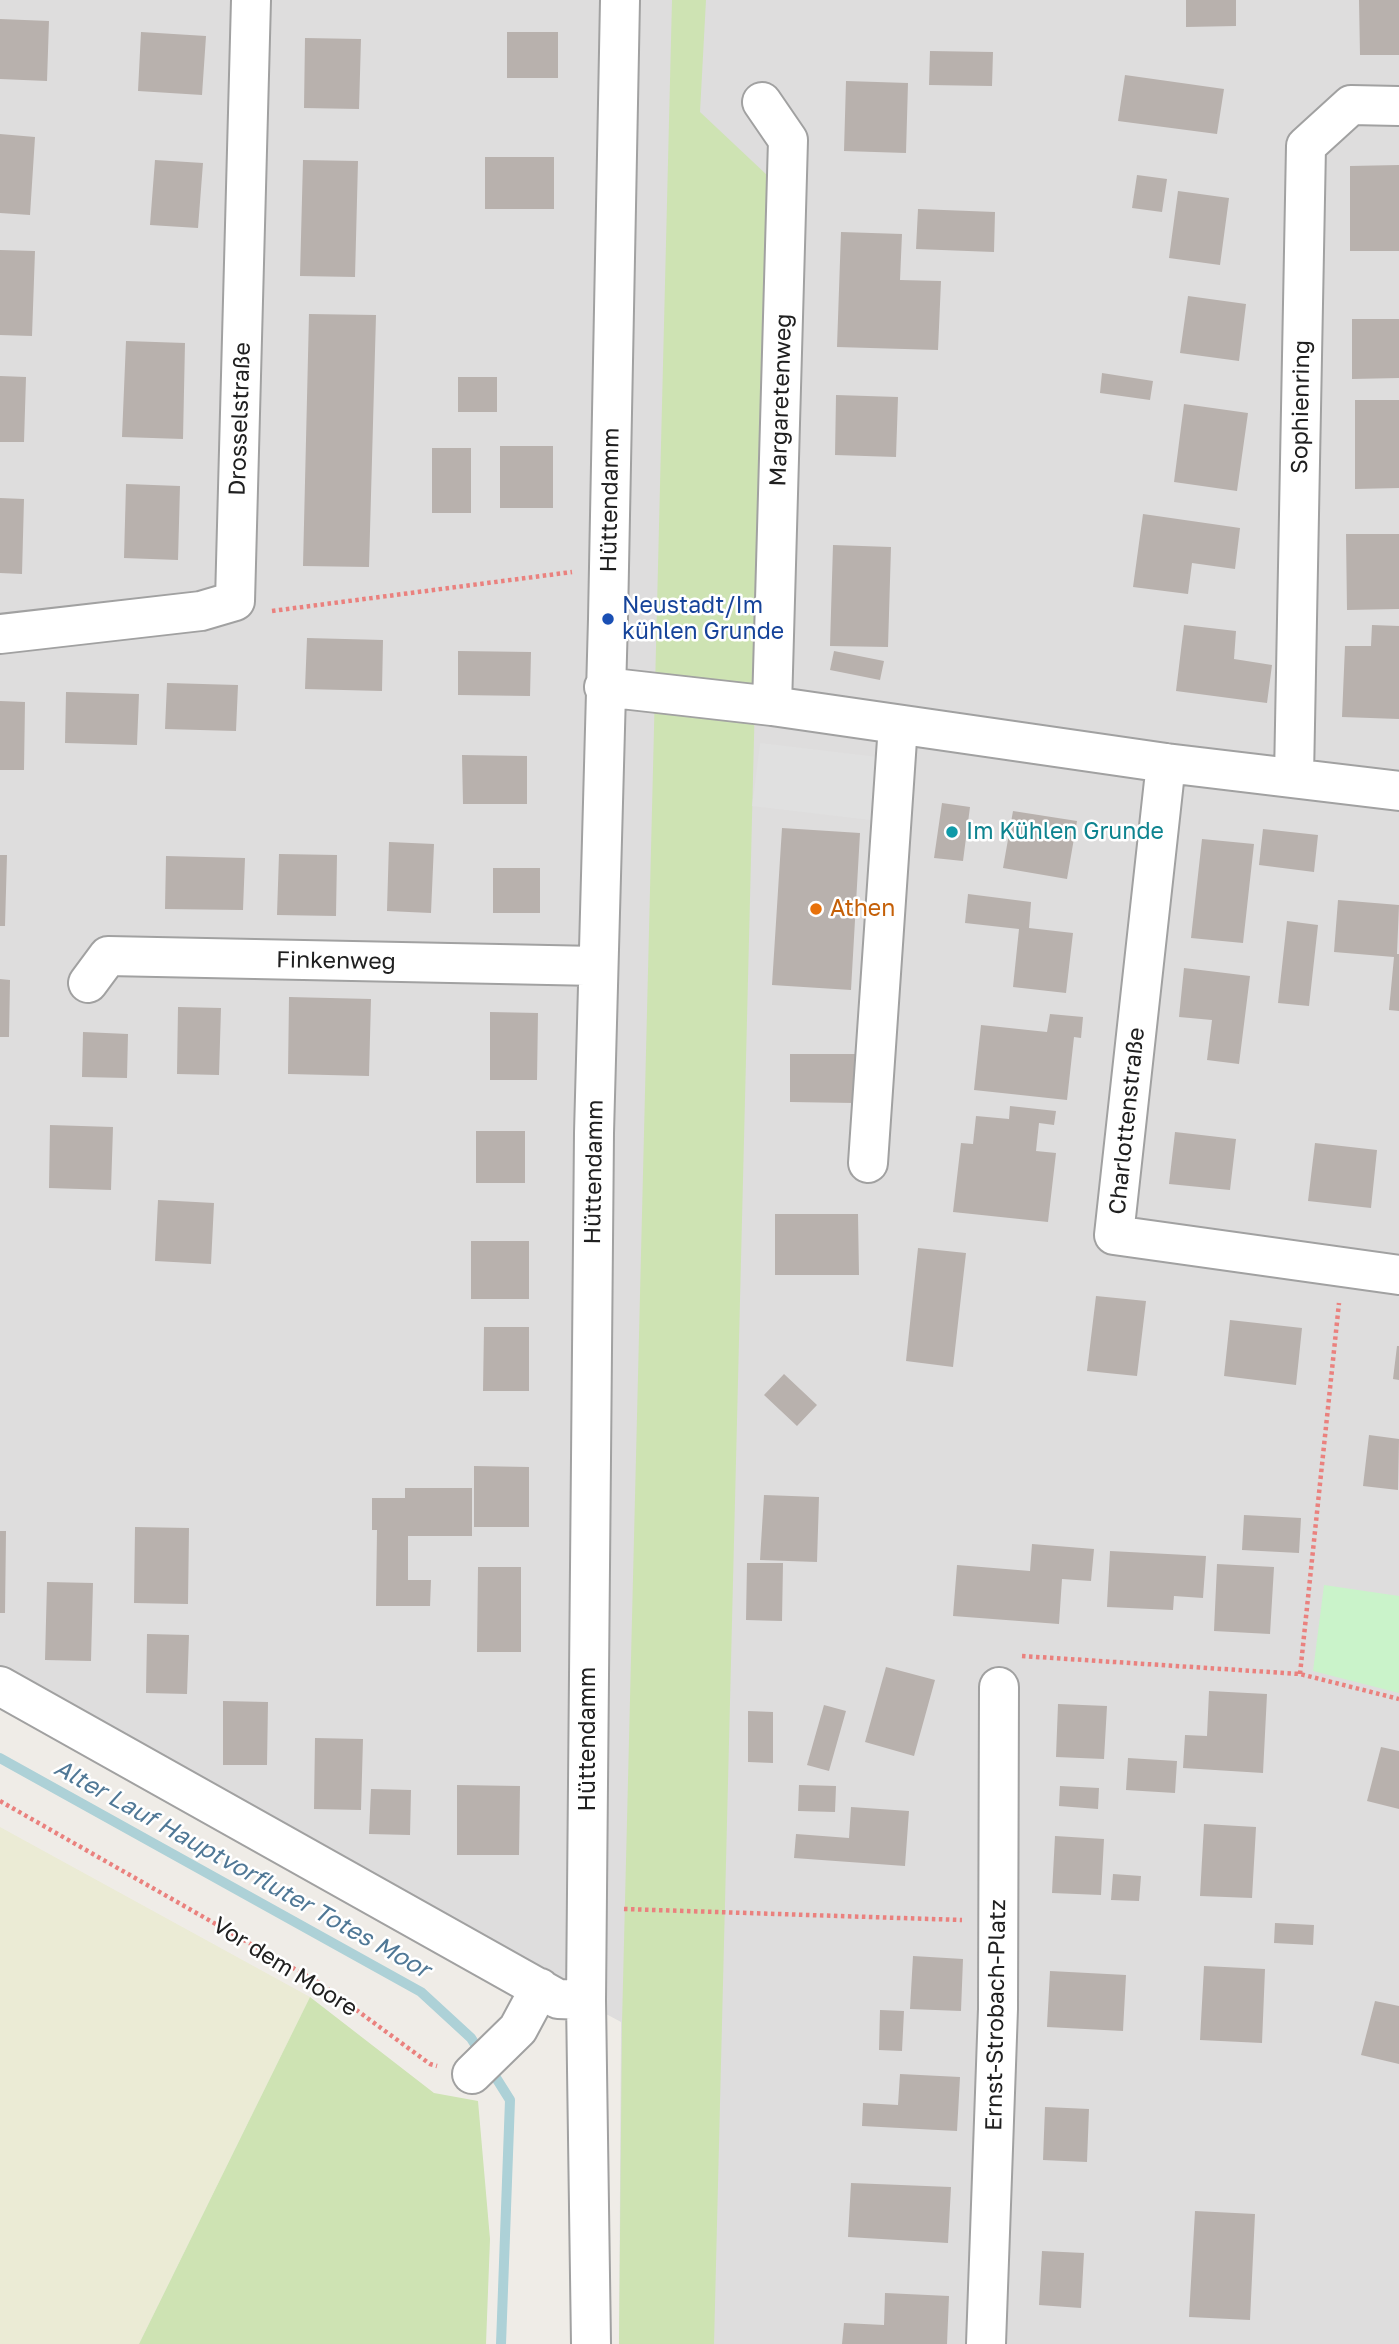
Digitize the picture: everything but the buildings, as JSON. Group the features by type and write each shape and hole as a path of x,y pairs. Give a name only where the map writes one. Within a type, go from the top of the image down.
{"street":[{"name":"Drosselstraße","path":"235,601 251,0"},
{"name":"Hüttendamm","path":"591,2344 586,2000 597,967 608,619 620,0"},
{"name":"Margaretenweg","path":"762,102 788,140 772,706"},
{"name":"Sophienring","path":"1294,777 1306,146 1351,105 1399,106"},
{"path":"0,634 201,611 235,601"},
{"path":"604,687 772,706 1166,762 1399,791"},
{"path":"868,1163 898,725"},
{"name":"Charlottenstraße","path":"1166,762 1114,1235 1399,1275"},
{"name":"Finkenweg","path":"88,983 108,956 597,967"},
{"path":"0,1686 558,1999 586,2000"},
{"name":"Ernst-Strobach-Platz","path":"986,2344 1000,1921 999,1687"},
{"path":"472,2074 518,2029 540,1987"}],"path":[{"path":"235,601 260,613 577,572"},
{"path":"1300,1674 1343,1267"},
{"path":"999,1687 999,1654 1300,1674 1399,1699"},
{"name":"Vor dem Moore","path":"0,1801 321,1984 430,2064 472,2074"},
{"path":"617,1909 1000,1921"}],"shaded area":[{"path":"0,0 1399,0 1399,2344 619,2344 621,2022 0,1688"},
{"path":"760,743 886,758 879,821 752,806"}],"green space":[{"path":"672,0 706,0 700,112 768,176 714,2344 619,2344 622,2022"},
{"path":"1324,1585 1399,1596 1399,1693 1313,1671"},
{"path":"0,1827 310,1997 139,2344 0,2344"},
{"path":"310,1997 434,2093 478,2101 490,2239 486,2344 139,2344"}],"waterway":[{"name":"Alter Lauf Hauptvorfluter Totes Moor","path":"0,1758 421,1992 471,2038 510,2100 501,2344"}],"place":[{"name":"Neustadt/Im kühlen Grunde","path":"608,619"},
{"name":"Im Kühlen Grunde","path":"952,832"},
{"name":"Athen","path":"816,909"}]}
